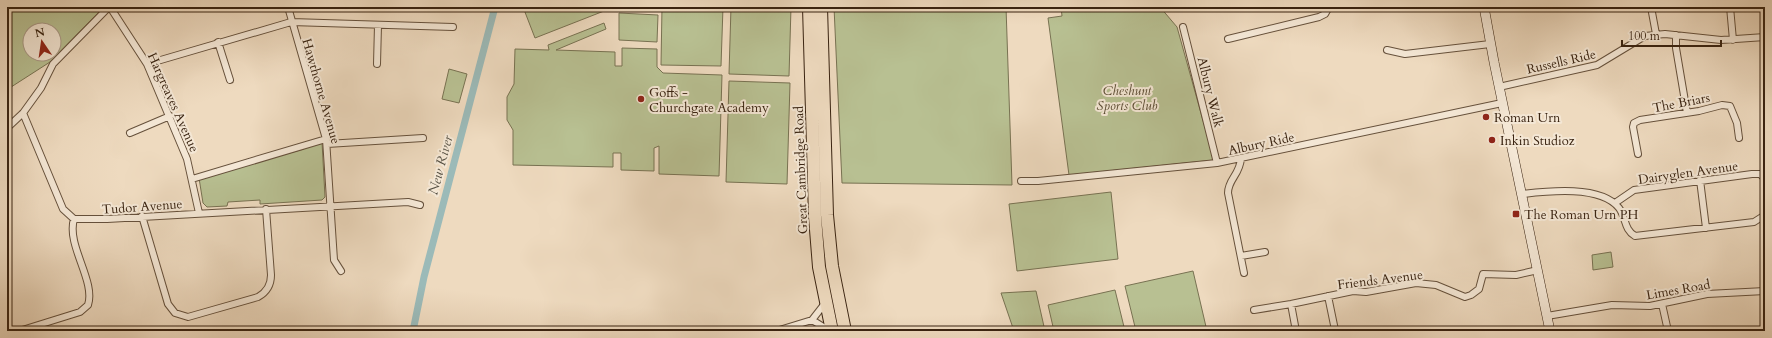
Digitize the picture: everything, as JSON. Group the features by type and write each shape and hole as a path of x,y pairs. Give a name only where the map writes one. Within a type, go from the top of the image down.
{"highway":[{"name":"Great Cambridge Road","path":"809,7 815,217 819,267 831,331"},
{"name":"Great Cambridge Road","path":"821,7 827,214 832,266 844,331"}],"main road":[{"path":"1484,7 1502,103 1523,194 1550,331"}],"street":[{"name":"Hargreaves Avenue","path":"110,7 147,64 170,116 187,159 199,213"},
{"path":"7,128 23,113 41,88 53,64 110,7"},
{"name":"Hawthorne Avenue","path":"288,7 291,22 327,142 334,260 341,271"},
{"path":"1228,39 1319,17 1325,14 1329,7"},
{"path":"1651,7 1656,34"},
{"path":"1730,7 1733,40"},
{"path":"147,64 218,42 291,22 453,27"},
{"path":"377,64 378,25"},
{"name":"Albury Walk","path":"1183,27 1217,163"},
{"name":"Russells Ride","path":"1499,87 1597,66 1645,36 1656,34 1676,35 1704,40 1733,40 1765,37"},
{"path":"1676,35 1676,48 1687,113"},
{"path":"218,42 230,80"},
{"path":"1387,50 1405,54 1490,44"},
{"name":"Albury Ride","path":"1021,181 1038,181 1217,163 1502,103"},
{"name":"The Briars","path":"1638,154 1633,127 1634,123 1640,120 1687,113 1722,104 1730,106 1737,123 1739,138"},
{"path":"19,331 80,312 88,305 89,293 73,234 74,219 63,209 23,113"},
{"path":"130,133 170,116"},
{"path":"192,179 327,142 423,138"},
{"path":"1241,158 1238,172 1230,184 1228,194 1244,273"},
{"name":"Dairyglen Avenue","path":"1615,203 1634,190 1752,174 1760,174 1765,179"},
{"path":"1700,180 1706,228"},
{"path":"1523,194 1554,190 1606,197 1615,203 1620,209 1627,229 1630,233 1636,236 1754,222 1765,216"},
{"name":"Tudor Avenue","path":"74,219 88,220 331,205 408,202 420,205"},
{"path":"142,216 168,304 175,313 188,317 258,297 266,290 270,284 271,275 266,209"},
{"path":"1241,256 1265,252"},
{"name":"Friends Avenue","path":"1254,310 1353,291 1377,291 1416,283 1436,285 1465,296 1471,295 1479,289 1483,274 1516,275 1538,270"},
{"name":"Limes Road","path":"1547,316 1612,305 1650,306 1708,294 1765,291"},
{"name":"Friends Avenue","path":"1328,296 1335,330"},
{"path":"776,331 812,320 826,301"},
{"path":"1291,304 1296,331"},
{"path":"1662,304 1668,331"},
{"path":"7,319 8,331"},
{"path":"812,320 831,331"}],"green space":[{"path":"7,7 104,7 62,50 62,22 22,22 22,62 50,62 8,89"},
{"path":"523,7 603,7 604,11 535,38"},
{"path":"662,7 723,7 721,66 661,65"},
{"path":"731,7 791,7 789,76 729,74"},
{"path":"834,7 1006,7 1012,185 842,183"},
{"name":"Cheshunt Sports Club","path":"1061,7 1160,7 1177,27 1214,160 1069,175 1048,18 1062,16"},
{"path":"619,13 658,15 657,42 619,40"},
{"path":"604,23 606,29 556,50 615,52 615,66 622,66 622,48 657,49 657,67 663,73 722,75 719,176 659,174 659,146 654,148 654,171 621,170 621,153 613,153 613,167 513,165 513,130 507,120 507,97 514,84 515,49 549,50 548,45"},
{"path":"449,69 467,74 459,103 442,99"},
{"path":"729,81 790,83 787,184 726,182"},
{"path":"322,142 325,197 322,200 260,204 260,200 228,202 227,206 207,207 203,203 199,178 304,149 305,146"},
{"path":"1111,192 1118,259 1017,271 1009,204"},
{"path":"1611,252 1613,267 1593,270 1592,255"},
{"path":"1193,271 1207,331 1136,331 1125,286"},
{"path":"1115,290 1125,331 1054,331 1048,305"},
{"path":"1036,291 1045,331 1014,331 1001,293"}],"waterway":[{"name":"New River","path":"413,331 424,277 495,7"}],"place":[{"name":"Goffs - Churchgate Academy","path":"641,99"},
{"name":"Roman Urn","path":"1486,117"},
{"name":"Inkin Studioz","path":"1492,140"},
{"name":"The Roman Urn PH","path":"1516,214"}]}
